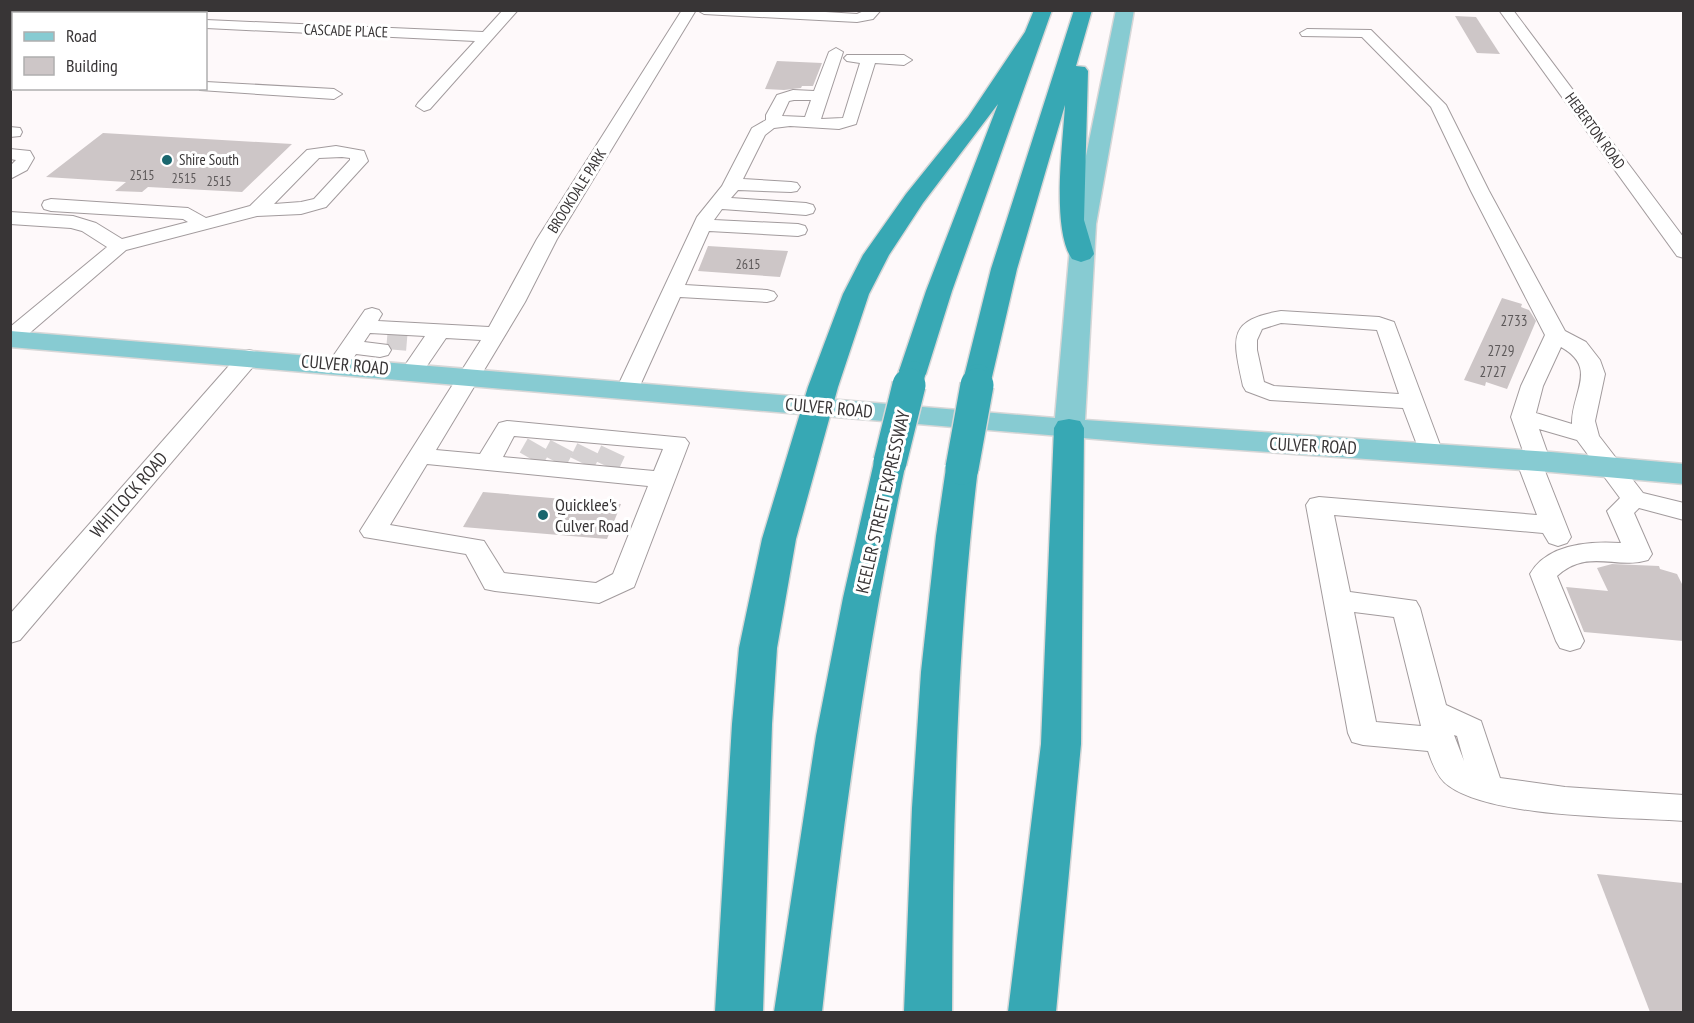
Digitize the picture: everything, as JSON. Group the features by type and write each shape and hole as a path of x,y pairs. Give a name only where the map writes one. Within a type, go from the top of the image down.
{"highway":[{"path":"1080,254 1072,220 1075,94 1084,10"},
{"path":"928,1012 932,828 941,681 950,565 963,468 978,376 1002,277 1084,10"},
{"path":"739,1012 753,705 758,648 779,539 818,407 856,294 876,255 914,199 976,121 1039,21"},
{"name":"KEELER STREET EXPRESSWAY","path":"798,1012 822,826 847,669 890,462 912,374 939,291 1039,21"},
{"path":"1032,1012 1061,744 1069,428"}],"main road":[{"path":"1069,428 1080,254 1125,10"},
{"name":"CULVER ROAD","path":"10,338 249,357 356,338 411,347 471,375 1069,428 1533,460 1683,474"}],"street":[{"path":"424,106 511,10"},
{"name":"BROOKDALE PARK","path":"663,480 624,580 599,593 495,582 475,547 373,531 515,302 550,233 689,10"},
{"path":"704,10 822,13 861,18 870,15 874,10"},
{"name":"HEBERTON ROAD","path":"1506,10 1681,245"},
{"path":"318,30 334,17"},
{"name":"CASCADE PLACE","path":"207,24 488,37"},
{"path":"1307,33 1366,33 1438,105 1480,191 1557,335 1578,347 1589,360 1594,374 1583,421 1586,435 1634,499 1683,512"},
{"path":"811,123 835,54 904,60"},
{"path":"627,390 702,225 732,184 758,132 765,126 775,123 842,124 852,119 869,58"},
{"path":"207,87 334,94"},
{"path":"775,123 774,115 783,98 797,95 820,96"},
{"path":"10,338 119,246 257,210 301,208 320,203 359,160 358,155 350,152 313,154 257,210"},
{"path":"10,154 24,155 26,158 25,162 10,174"},
{"path":"732,184 791,187"},
{"path":"10,202 188,214 203,224"},
{"path":"717,203 806,209"},
{"path":"10,218 73,222 89,227 119,246"},
{"path":"702,225 798,230"},
{"path":"673,290 767,296"},
{"path":"1413,402 1270,393 1254,386 1245,338 1250,327 1265,318 1281,316 1378,323 1386,327 1413,402 1431,453"},
{"path":"356,338 411,347 495,334"},
{"path":"1557,335 1532,386 1523,417 1552,525 1568,555"},
{"path":"356,338 411,347"},
{"name":"WHITLOCK ROAD","path":"10,633 249,357"},
{"path":"1523,417 1586,435"},
{"path":"420,456 487,463 547,451 598,456 663,480 677,443 598,456 547,451 507,428 487,463"},
{"path":"1570,641 1543,574 1551,565 1568,555 1601,550 1639,554 1620,511 1634,499"},
{"path":"1552,525 1319,506 1363,733 1437,727 1470,729 1488,789 1534,796 1683,808"},
{"path":"1338,601 1406,608 1437,727"}],"building":[{"path":"1455,16 1476,17 1500,54 1477,53"},
{"path":"777,61 822,63 813,86 784,90 765,89"},
{"path":"103,133 292,144 242,192 148,187 142,192 115,191 126,182 46,177"},
{"path":"708,246 788,251 780,277 698,271"},
{"path":"1502,298 1522,304 1521,307 1529,310 1536,321 1507,389 1486,382 1485,386 1464,380"},
{"name":"Quicklee's Culver Road","path":"483,492 621,504 607,539 463,527"},
{"path":"1612,564 1659,566 1660,569 1677,574 1683,586 1683,641 1584,632 1566,587 1608,591 1597,568"},
{"path":"1597,874 1683,883 1683,1012 1650,1012"}],"tunnel":[{"path":"387,339 411,341"},
{"path":"531,459 539,445"},
{"path":"554,461 562,446"},
{"path":"582,463 589,449"},
{"path":"606,466 613,451"}],"place":[{"name":"Shire South","path":"167,160"},
{"name":"Quicklee's Culver Road","path":"543,515"}]}
